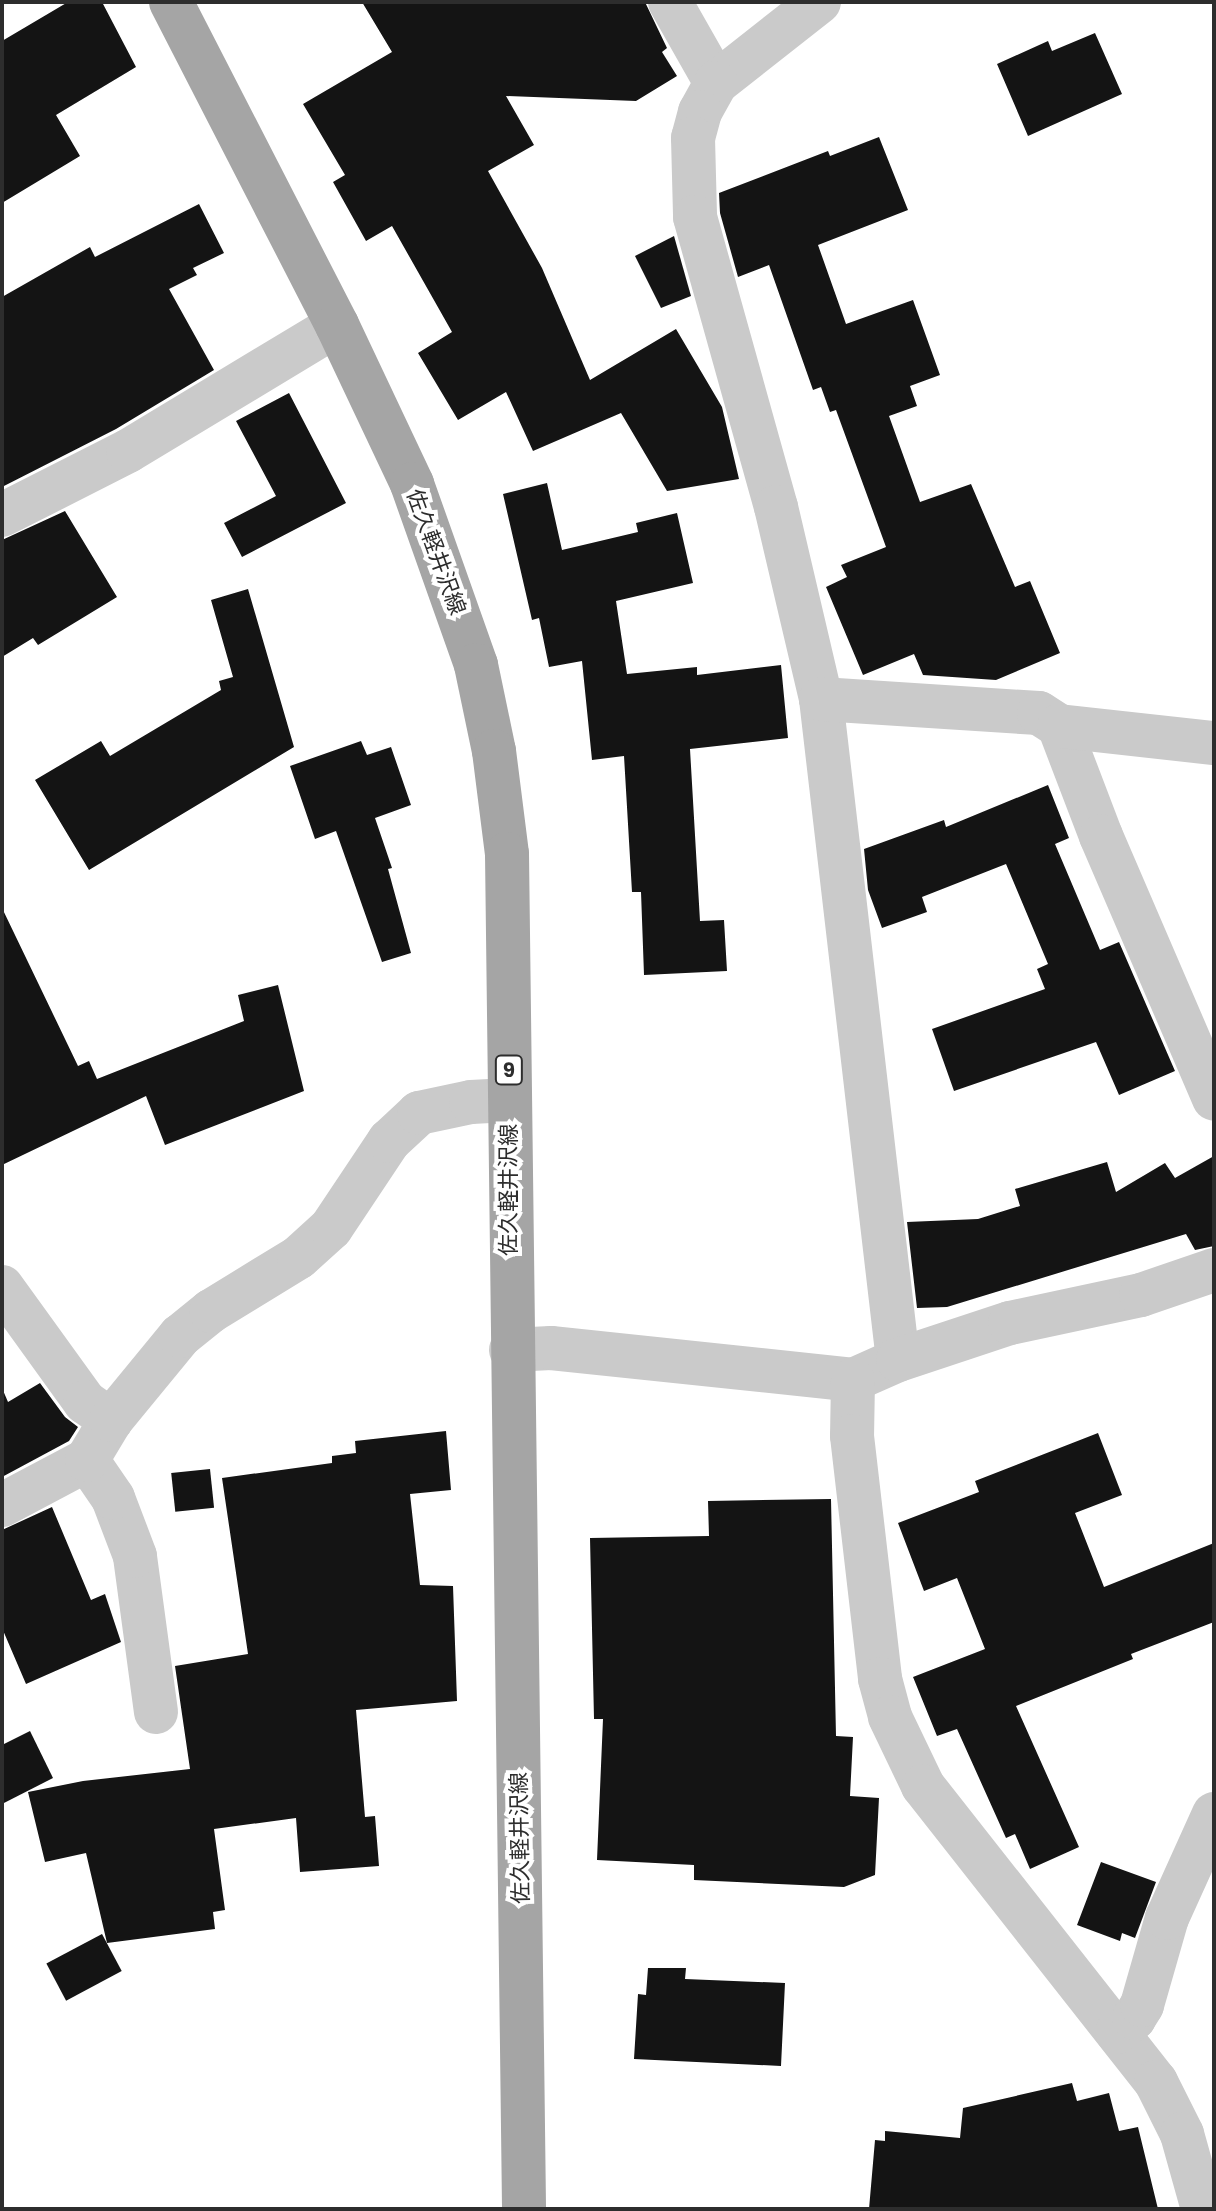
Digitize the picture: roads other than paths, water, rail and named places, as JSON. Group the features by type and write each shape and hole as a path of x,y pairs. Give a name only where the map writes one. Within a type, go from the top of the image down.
{"main road":[{"name":"佐久軽井沢線","path":"171,2 337,325 412,484 476,665 494,751 507,854 524,2209"}],"street":[{"path":"670,2 716,83"},
{"path":"819,2 716,83 700,112 693,138 695,217 776,507 821,699 898,1360"},
{"path":"2,515 128,451 337,325"},
{"path":"821,699 1039,713 1059,726 1214,743"},
{"path":"1059,726 1101,836 1214,1099"},
{"path":"2,1505 87,1460 111,1420 180,1336 211,1311 299,1257 331,1228 389,1141 419,1113 471,1102 509,1100"},
{"path":"511,1350 551,1348 853,1380 898,1360 1010,1323 1141,1295 1214,1270"},
{"path":"2,1287 85,1402 111,1420"},
{"path":"853,1380 854,1451 880,1679 890,1717 923,1786 1156,2082 1182,2134 1205,2193"},
{"path":"87,1460 113,1498 135,1556 156,1712"},
{"path":"1117,2032 1134,2018 1142,2005 1167,1918 1214,1814"}]}
